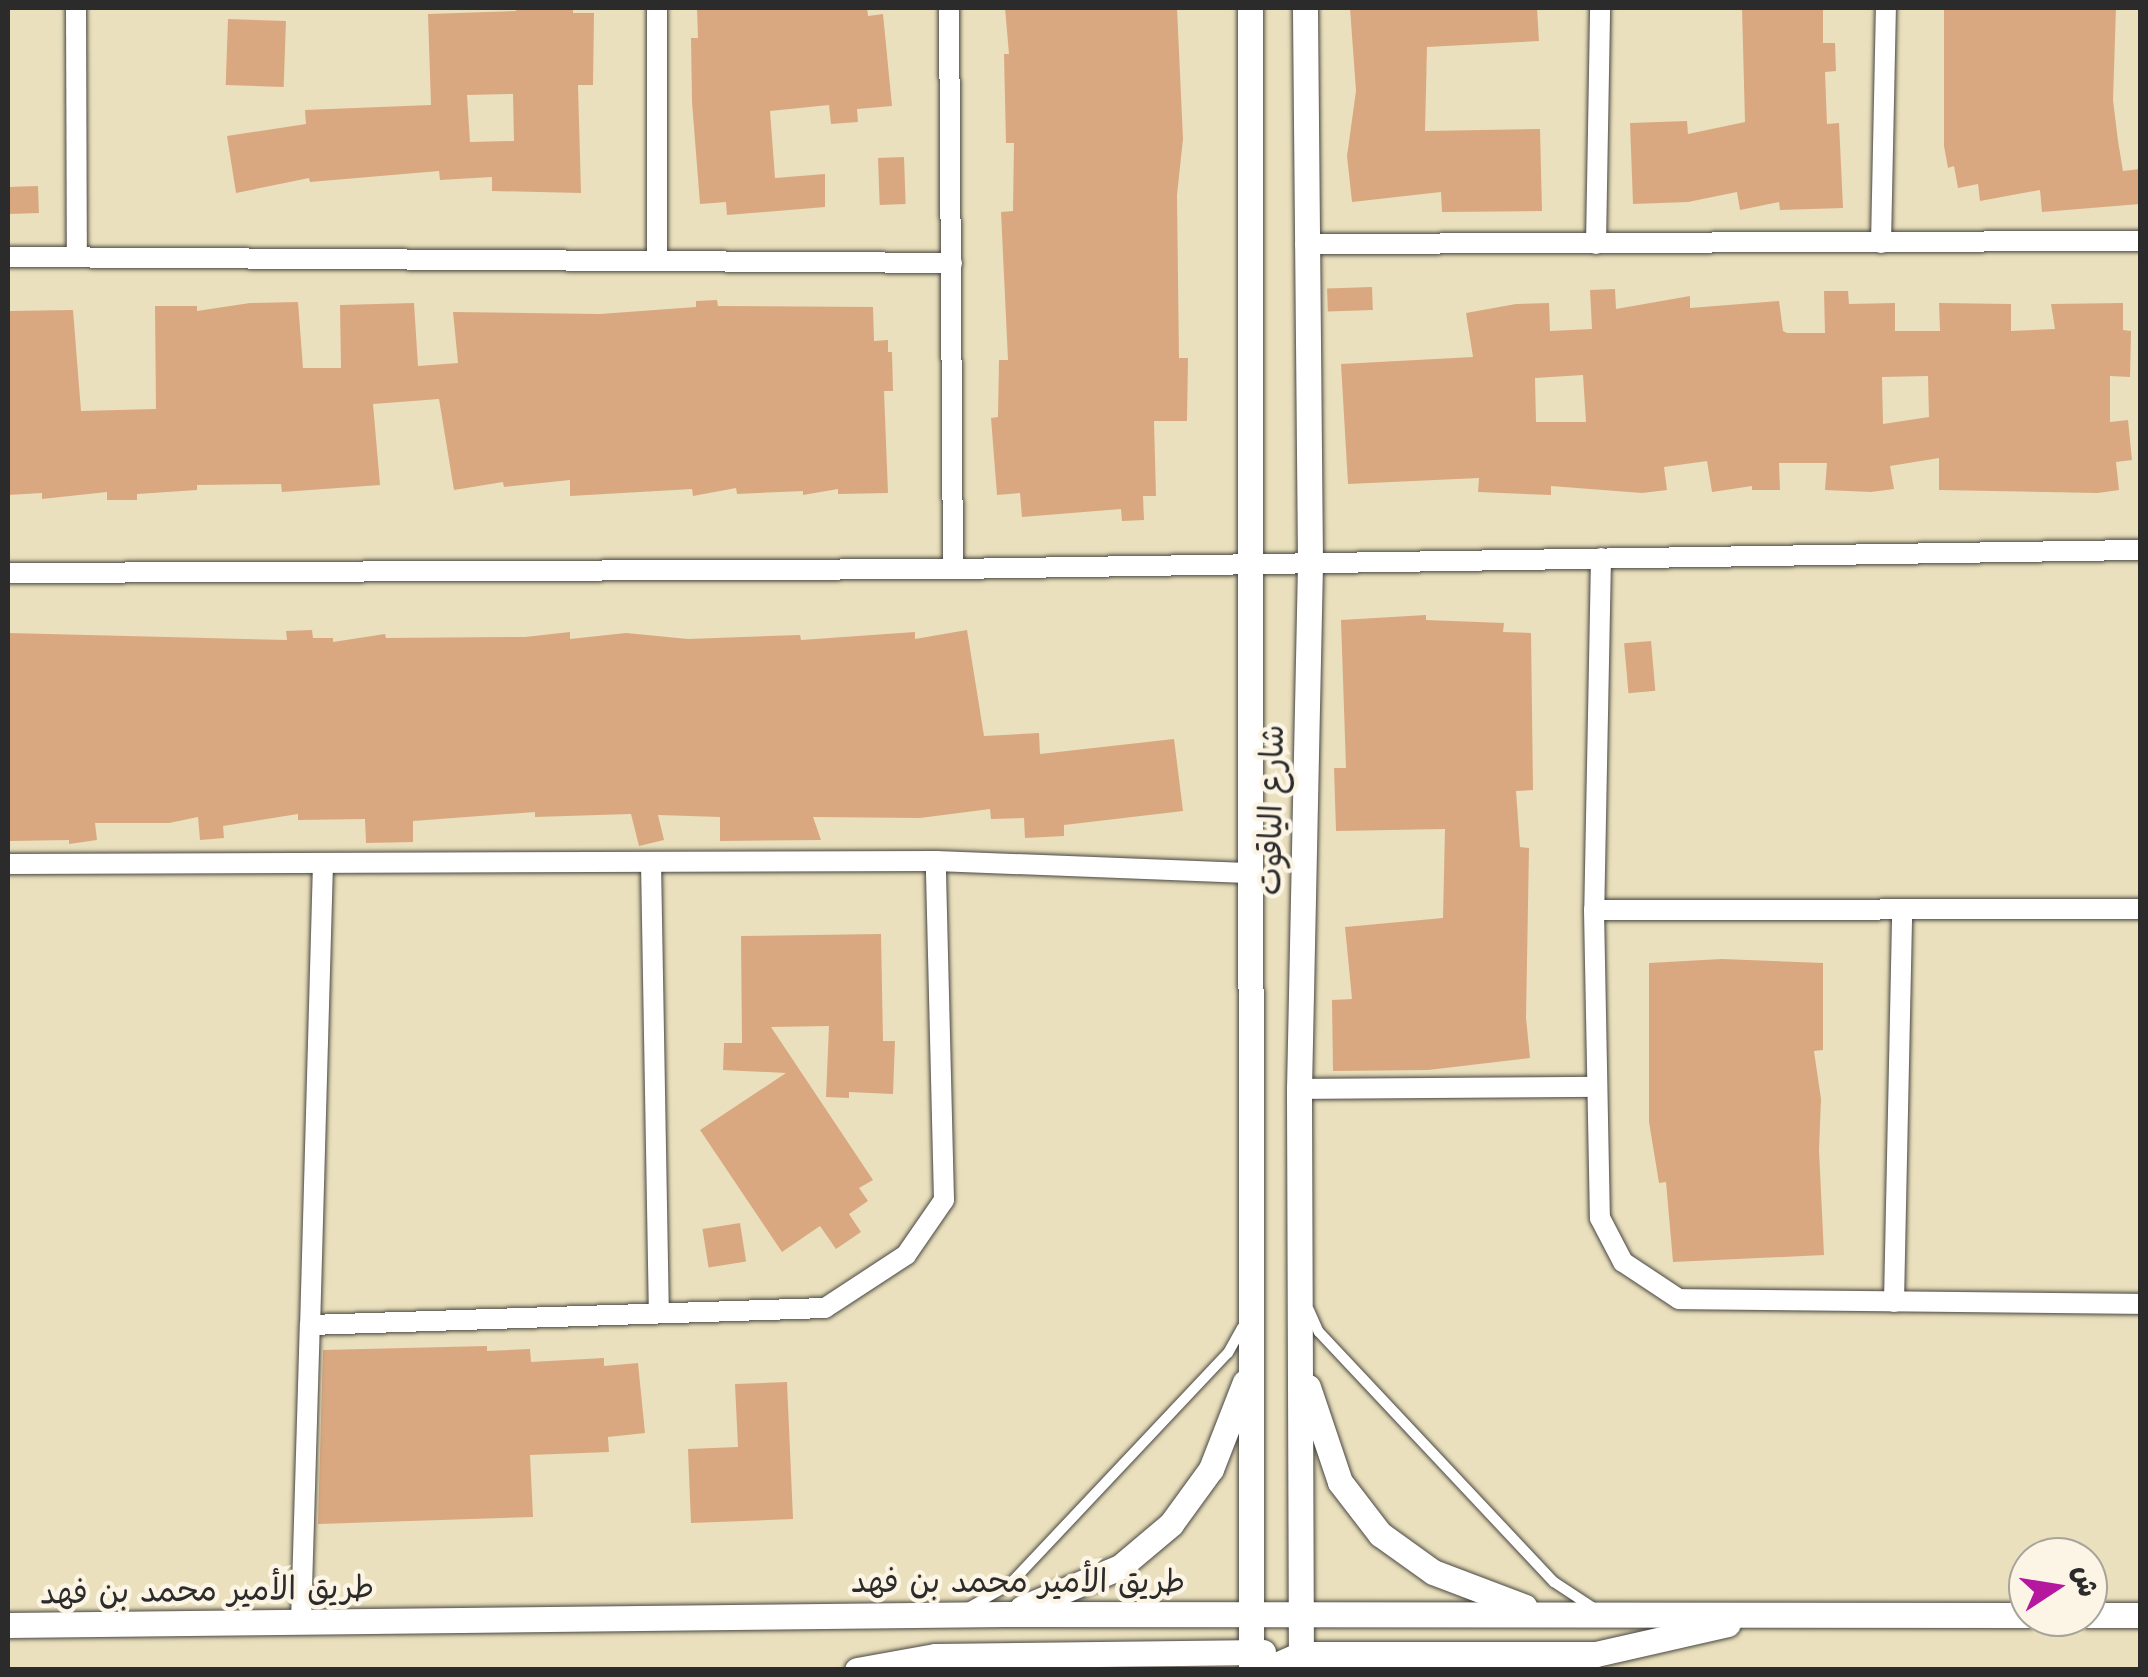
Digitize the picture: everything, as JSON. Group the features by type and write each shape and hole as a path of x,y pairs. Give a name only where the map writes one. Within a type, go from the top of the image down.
{"street":[{"path":"76,8 77,257"},
{"path":"656,261 657,8"},
{"path":"949,8 952,568"},
{"name":"شارع الياقوت","path":"1250,8 1254,874 1250,1614 1275,1661"},
{"name":"شارع الياقوت","path":"1300,1614 1299,1089 1310,562 1305,8"},
{"path":"1596,244 1600,8"},
{"path":"1881,243 1886,8"},
{"path":"1305,244 2140,241"},
{"path":"8,257 952,263"},
{"path":"8,573 952,568 2140,550"},
{"path":"1601,558 1594,910 1600,1218 1622,1262 1679,1299 2140,1304"},
{"path":"310,1325 825,1308 906,1254 944,1200 936,860"},
{"path":"8,864 936,860 1254,874"},
{"path":"651,862 660,1312"},
{"path":"301,1622 323,863"},
{"path":"1594,910 2140,910"},
{"path":"1894,1302 1902,910"},
{"path":"1299,1089 1598,1087"},
{"path":"1300,1357 1326,1450 1340,1482 1380,1534 1433,1572 1544,1614"},
{"path":"1006,1614 1120,1566 1171,1524 1210,1469 1250,1368"},
{"name":"طريق الأمير محمد بن فهد","path":"8,1626 1006,1614 2008,1615"},
{"path":"1275,1661 1300,1614"},
{"path":"857,1670 935,1656 1275,1661 1596,1654 1772,1614"},
{"path":"2108,1615 2140,1615"}],"lane":[{"path":"1299,1277 1319,1332 1554,1582 1588,1606 1617,1614"},
{"path":"940,1615 990,1598 1008,1585 1228,1353 1239,1336 1251,1298"}],"building":[{"path":"573,8 573,13 594,13 593,85 578,85 581,193 492,191 492,177 440,180 439,171 310,182 309,178 236,193 227,136 306,124 305,110 431,105 428,14","holes":["513,94 514,141 470,142 467,95"]},
{"path":"697,8 867,8 868,16 883,14 892,106 857,109 858,122 831,124 829,105 770,111 775,178 825,174 825,207 727,215 726,202 700,204 691,38 698,38"},
{"path":"1005,8 1177,8 1183,139 1177,195 1179,358 1188,358 1187,421 1154,421 1156,496 1143,496 1144,520 1122,521 1121,509 1022,517 1020,493 997,495 991,418 998,417 999,360 1008,360 1001,212 1013,211 1014,143 1006,143 1004,54 1009,54"},
{"path":"1350,8 1537,8 1539,41 1427,47 1425,131 1540,129 1542,211 1442,212 1441,192 1352,202 1347,156 1356,91"},
{"path":"1742,8 1823,8 1823,43 1835,43 1836,71 1825,72 1827,124 1839,123 1843,208 1780,210 1779,202 1740,210 1737,192 1688,202 1633,204 1630,123 1687,121 1688,134 1745,122"},
{"path":"1944,8 2116,8 2113,100 2118,141 2123,171 2140,169 2140,204 2042,212 2040,190 1980,201 1978,184 1958,188 1954,166 1948,168 1944,146"},
{"path":"228,19 286,21 284,87 226,85"},
{"path":"904,157 906,204 880,205 878,158"},
{"path":"38,186 39,213 9,214 8,187"},
{"path":"1372,287 1373,310 1328,312 1327,289"},
{"path":"1615,289 1616,309 1690,296 1690,308 1779,301 1783,331 1787,333 1825,333 1824,291 1848,291 1849,304 1895,303 1895,331 1940,331 1939,303 2011,304 2011,331 2055,329 2051,304 2123,303 2123,330 2131,331 2130,377 2110,376 2110,422 2128,420 2132,460 2116,462 2119,490 2098,493 1939,490 1939,458 1890,466 1894,489 1871,492 1825,490 1827,463 1779,463 1780,490 1752,490 1752,486 1712,492 1707,461 1664,467 1667,490 1642,493 1551,486 1551,495 1478,492 1479,478 1348,484 1341,364 1473,357 1466,313 1516,304 1549,303 1550,331 1592,329 1590,290","holes":["1583,375 1586,422 1536,422 1535,378","1928,376 1929,417 1883,424 1882,377"]},
{"path":"717,300 718,306 873,307 874,341 888,340 888,352 892,352 893,391 884,391 888,493 838,494 838,489 803,495 803,491 737,494 736,488 693,496 692,489 570,496 570,480 504,487 503,482 454,490 439,399 373,404 380,485 282,492 281,484 197,485 197,490 137,494 137,500 107,500 107,492 42,499 42,493 8,495 8,311 73,310 81,411 156,409 155,306 197,306 197,311 250,303 298,302 303,368 341,368 340,305 414,303 418,366 458,363 453,312 600,314 696,307 696,301"},
{"path":"1426,615 1426,620 1504,623 1503,632 1531,633 1533,790 1516,791 1520,847 1529,848 1526,1018 1530,1058 1428,1070 1333,1071 1332,1000 1352,999 1345,927 1443,918 1445,829 1336,831 1334,768 1346,768 1341,620"},
{"path":"312,630 313,638 333,638 333,642 385,634 386,638 525,637 570,632 570,639 626,633 688,639 800,635 801,640 915,632 915,639 967,630 984,736 1039,733 1040,754 1174,739 1183,811 1064,825 1064,836 1025,838 1024,818 991,819 990,809 920,818 813,817 821,840 720,841 720,817 658,815 664,840 639,846 631,814 535,817 535,812 413,821 413,842 366,843 365,819 298,820 298,814 223,826 224,838 200,840 198,817 169,823 95,823 97,840 69,844 69,840 10,841 8,633 287,640 286,631"},
{"path":"1651,641 1655,691 1628,693 1624,643"},
{"path":"881,934 883,1041 895,1041 893,1094 849,1092 849,1098 826,1097 829,1026 771,1027 873,1180 859,1188 868,1201 849,1214 861,1232 836,1249 820,1226 782,1252 700,1130 786,1073 723,1070 724,1043 742,1043 741,936"},
{"path":"1722,959 1823,963 1823,1050 1814,1051 1821,1099 1824,1255 1673,1262 1666,1182 1659,1183 1649,1122 1649,963"},
{"path":"740,1223 746,1262 709,1267 702,1229"},
{"path":"487,1346 487,1351 530,1349 531,1362 604,1358 604,1366 638,1363 645,1433 608,1437 609,1452 530,1455 533,1517 318,1524 323,1350"},
{"path":"787,1382 793,1519 691,1523 688,1449 738,1447 735,1384"}]}
